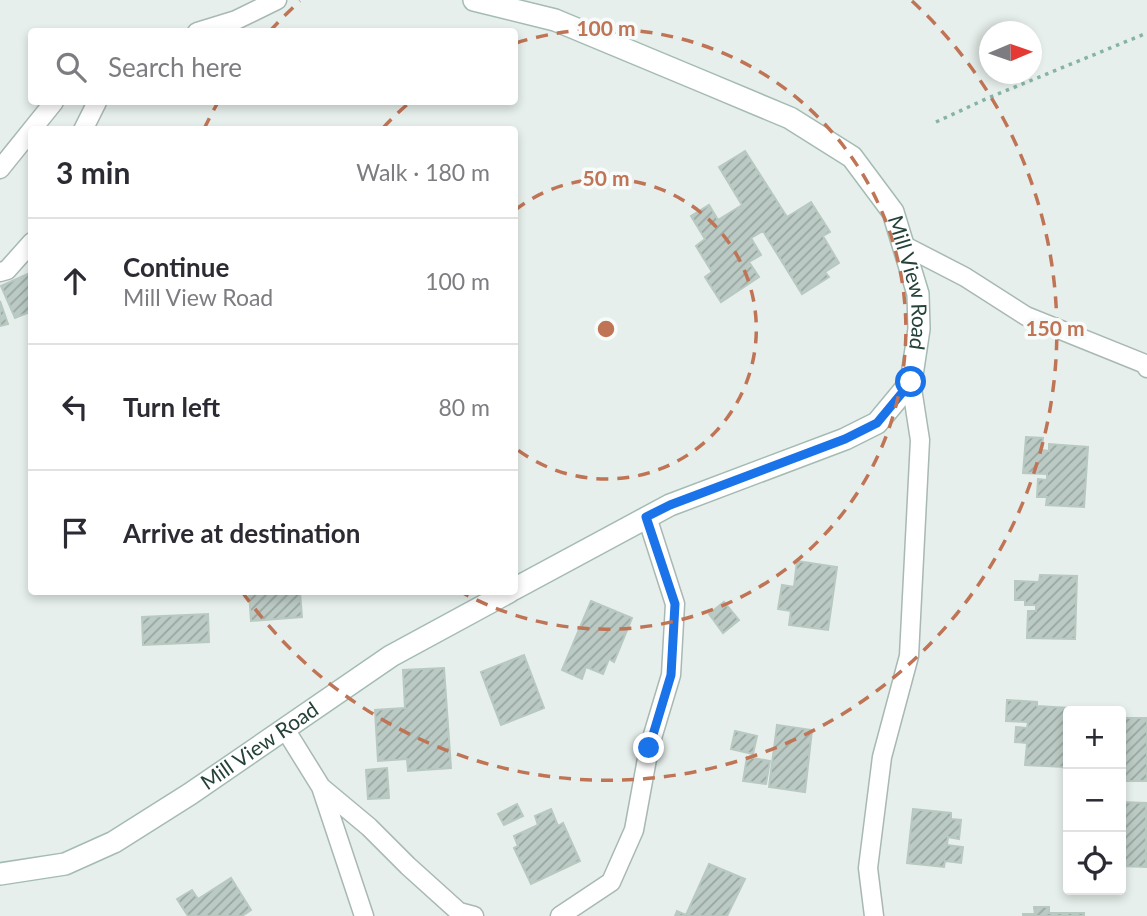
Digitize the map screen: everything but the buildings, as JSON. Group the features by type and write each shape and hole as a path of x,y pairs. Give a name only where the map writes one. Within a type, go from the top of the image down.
{"street":[{"path":"210,28 236,20 277,0"},
{"name":"Mill View Road","path":"474,0 555,20 790,118 852,157 893,212 918,294 919,329 911,382 877,423 845,439 670,505 518,587"},
{"path":"35,126 52,105"},
{"path":"85,126 96,105"},
{"path":"0,169 28,134"},
{"path":"903,245 965,277 1026,316 1145,364 1147,368"},
{"path":"0,272 7,270 28,246"},
{"path":"874,916 868,868 882,757 909,656 920,440 911,382"},
{"path":"560,916 611,883 634,831 649,748 671,675 675,604 646,517"},
{"name":"Mill View Road","path":"0,874 65,864 114,842 391,656 503,595"},
{"path":"285,729 321,787 364,916"},
{"path":"321,787 369,827 458,912 474,916"}],"path":[{"path":"936,122 1147,33"}],"route":[{"path":"649,748 671,675 675,604 646,517 670,505 845,439 877,423 911,382"}]}
